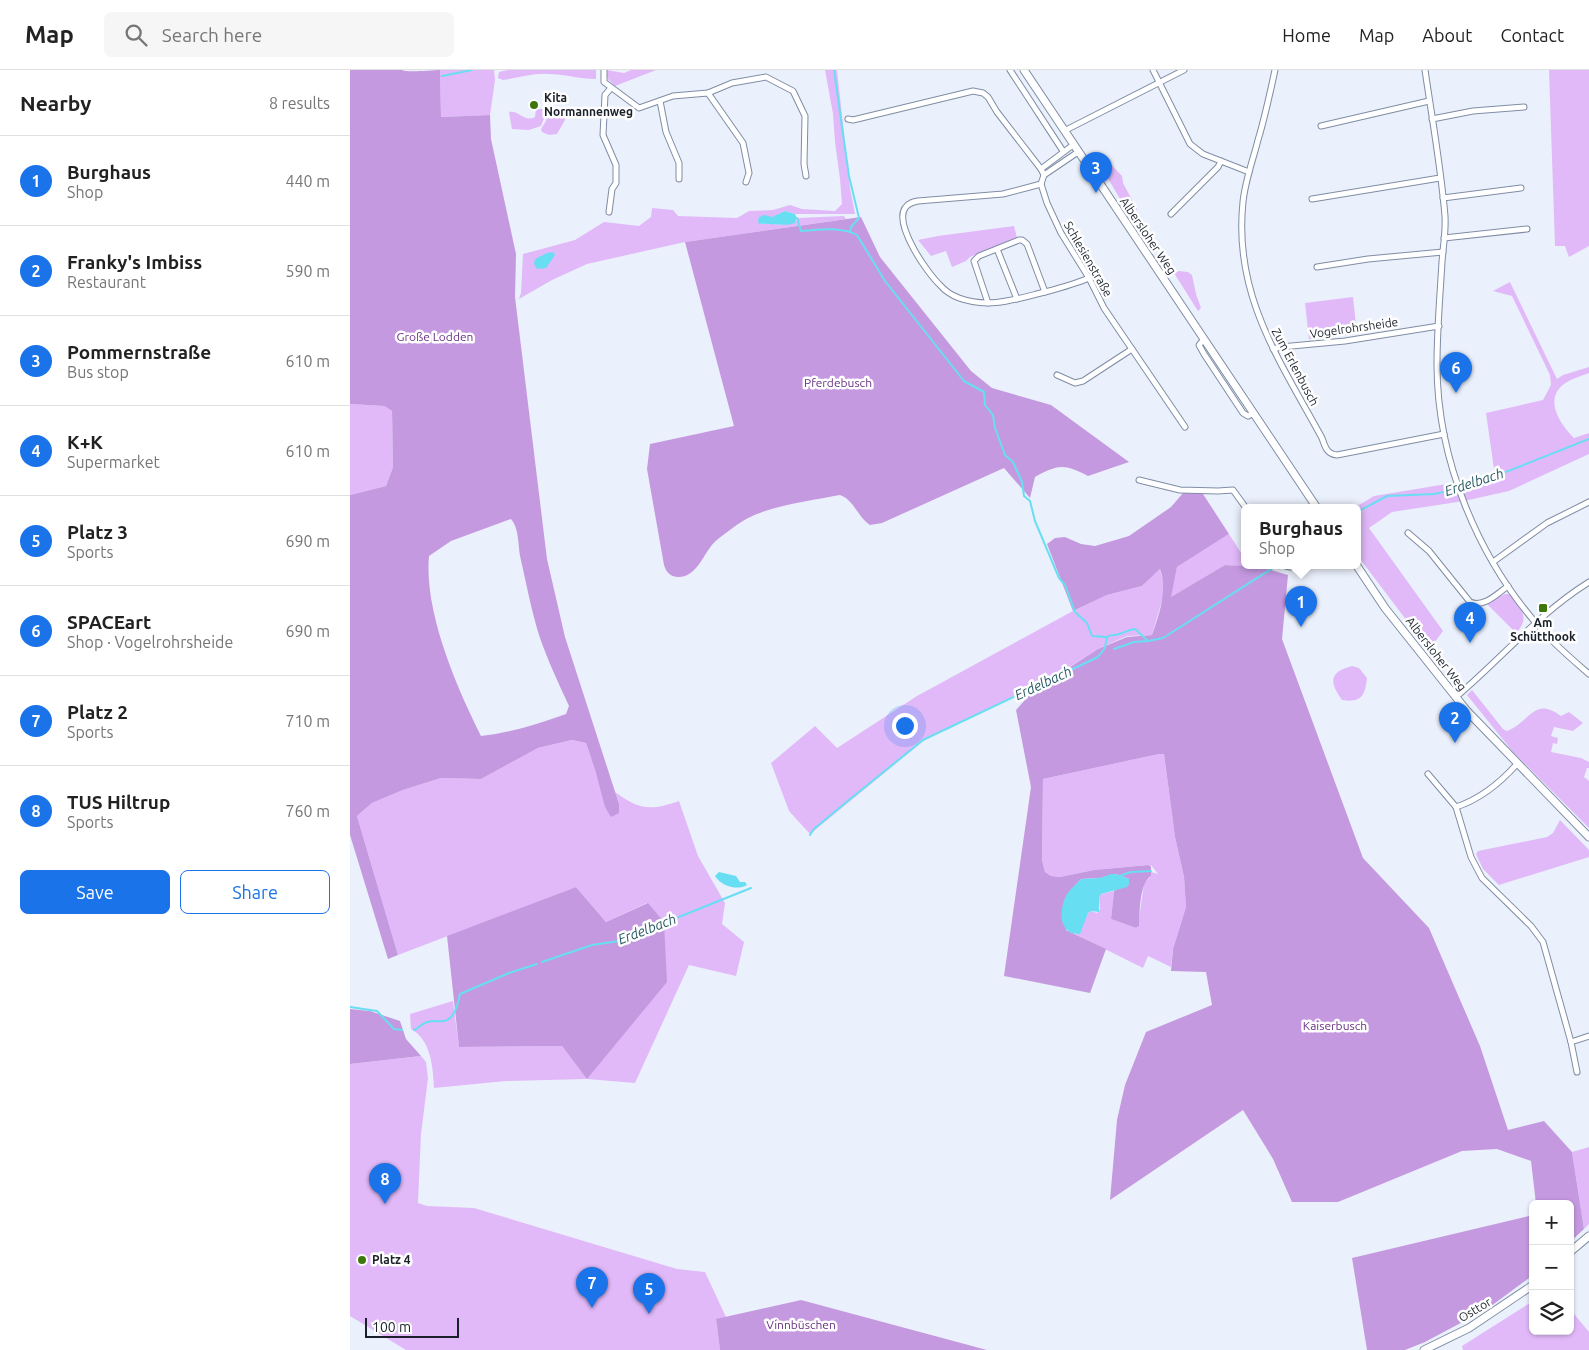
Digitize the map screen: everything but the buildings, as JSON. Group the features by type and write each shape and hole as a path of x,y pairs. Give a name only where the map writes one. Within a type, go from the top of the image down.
{"main road":[{"name":"Albersloher Weg","path":"1024,70 1315,504"},
{"name":"Albersloher Weg","path":"1359,569 1385,608 1467,711 1589,837"},
{"path":"1574,1249 1589,1236"},
{"name":"Osttor","path":"1425,1350 1469,1328 1529,1288"}],"street":[{"path":"604,70 604,82 639,108 673,96 708,93 732,82 766,77 793,91 805,116 804,164 806,176"},
{"path":"1010,70 1063,151"},
{"path":"1153,70 1190,144 1203,154 1249,172"},
{"path":"1064,130 1184,70"},
{"name":"Zum Erlenbusch","path":"1275,70 1243,201 1243,251 1251,297 1262,328 1322,438 1327,451 1332,454 1336,455 1444,434"},
{"path":"1424,70 1445,218 1438,326 1438,399 1444,434 1456,482 1493,562 1508,586 1535,622 1589,674"},
{"path":"609,212 612,189 616,184 616,165 603,135 605,95 610,88"},
{"path":"848,119 865,118 973,91 983,93 988,97 1044,175"},
{"path":"708,93 743,143 748,173 746,182"},
{"path":"660,101 666,132 679,163 679,179"},
{"path":"1321,126 1429,101"},
{"path":"1432,119 1473,111 1524,107"},
{"path":"1041,169 1073,144"},
{"path":"1078,152 1044,175 1041,184 1003,194 927,199 911,203 904,209 902,216 906,232 928,271 938,284 950,294 959,298 988,303 1016,299 1073,285 1089,278"},
{"path":"1171,214 1218,167 1221,161"},
{"path":"1312,199 1440,178"},
{"name":"Schlesienstraße","path":"1041,184 1047,203 1061,233 1089,278 1104,308 1185,427"},
{"path":"1442,198 1521,188"},
{"path":"1444,238 1528,229"},
{"path":"988,303 974,261 976,258 1019,240 1024,241 1045,292"},
{"path":"998,249 1016,299"},
{"path":"1317,267 1443,252"},
{"name":"Vogelrohrsheide","path":"1273,349 1345,341 1438,326"},
{"path":"1056,375 1075,382 1082,381 1132,349"},
{"path":"1139,480 1180,490 1233,490 1243,504"},
{"path":"1493,562 1547,522 1589,502"},
{"path":"1408,533 1429,551 1470,602 1479,604 1484,602 1508,586"},
{"path":"1456,697 1535,622 1574,591 1589,582"},
{"path":"1456,807 1473,802 1492,788 1517,764"},
{"path":"1428,774 1456,807 1472,857 1482,878 1531,926 1543,942 1578,1072"},
{"path":"1571,1042 1589,1036"}],"shaded area":[{"path":"440,70 494,70 495,80 490,115 441,117"},
{"path":"508,70 596,70 596,79 554,74 531,75 503,80 498,78 499,72"},
{"path":"607,70 624,73 631,70 656,70 615,86 606,77"},
{"path":"825,70 837,70 850,188 855,214 795,214 785,211 759,224 787,224 797,221 797,218 844,216 846,219 685,242 587,264 552,280 519,299 523,254 575,240 604,222 639,226 651,217 652,208 673,210 678,216 737,218 749,211 773,210 790,205 802,209 835,211 842,204 833,114"},
{"path":"1549,70 1589,70 1589,246 1569,257 1565,246 1555,246"},
{"path":"566,108 565,120 557,134 549,135 542,132 541,129 546,121 547,112 555,112 555,109"},
{"path":"536,109 545,109 545,116 541,126 529,130 512,129 509,112 516,113 525,118 531,118 535,117"},
{"path":"1103,159 1106,159 1122,176 1123,183 1137,209 1135,211 1130,212 1126,209 1100,165"},
{"path":"1014,226 1017,238 970,257 966,261 952,267 946,251 931,256 918,240 938,236"},
{"path":"1179,271 1188,272 1192,275 1201,308 1198,311 1174,273"},
{"path":"1510,282 1557,379 1563,375 1589,367 1589,373 1567,382 1558,390 1555,397 1555,405 1556,412 1564,426 1574,438 1589,433 1589,454 1509,491 1464,501 1392,512 1369,528 1443,631 1429,650 1361,560 1361,504 1374,496 1495,476 1486,413 1543,400 1551,385 1550,375 1512,296 1493,291"},
{"path":"1353,297 1357,334 1309,339 1305,303"},
{"path":"350,404 384,406 392,411 393,467 386,486 350,495"},
{"path":"1229,534 1241,553 1241,566 1225,565 1170,598 1177,567"},
{"path":"1160,569 1165,590 1152,635 1127,636 1098,649 1057,675 927,738 810,834 789,811 771,763 815,726 837,748 917,696 1073,611 1107,595 1142,586"},
{"path":"1509,594 1523,613 1523,622 1516,633 1486,603"},
{"path":"1352,666 1359,668 1367,678 1365,689 1358,699 1342,700 1333,683 1335,675 1344,668"},
{"path":"1472,690 1503,729 1507,731 1533,712 1545,708 1561,716 1569,712 1583,723 1573,731 1554,727 1551,736 1558,738 1557,744 1553,743 1551,752 1581,758 1589,762 1589,768 1587,768 1584,777 1589,781 1589,828 1513,752 1467,695"},
{"path":"572,740 586,743 596,773 619,804 615,792 631,802 646,807 660,806 679,801 698,856 725,903 722,924 744,942 736,976 689,965 635,1083 587,1079 506,1081 434,1088 430,1055 423,1040 411,1029 410,1014 453,1001 459,1047 562,1046 587,1078 647,903 606,922 576,887 398,955 357,816 372,803 403,790 441,778 481,779 538,748"},
{"path":"1164,754 1175,837 1184,877 1186,907 1173,949 1171,967 1148,956 1143,968 1075,934 1078,934 1088,913 1091,911 1097,913 1100,909 1099,898 1101,894 1114,891 1111,919 1136,928 1138,927 1144,883 1151,876 1151,872 1158,874 1151,865 1151,867 1147,865 1094,870 1060,877 1051,876 1045,872 1042,860 1043,779"},
{"path":"1560,820 1589,850 1589,857 1499,885 1483,869 1476,854 1478,851 1547,837 1553,833"},
{"path":"421,1056 426,1062 428,1078 421,1134 418,1203 427,1206 474,1208 677,1269 705,1272 726,1317 716,1320 720,1350 406,1350 350,1316 350,1064"},
{"path":"1589,1147 1589,1224 1584,1229 1572,1152"},
{"path":"1529,1304 1529,1335 1574,1335 1574,1314 1589,1332 1589,1350 1463,1350 1462,1346"}],"green space":[{"name":"Große Lodden","path":"350,70 440,70 441,117 490,115 491,139 516,254 515,297 547,559 565,637 619,804 619,813 611,817 605,807 586,743 572,740 538,748 481,779 441,778 403,790 372,803 357,816 398,955 388,959 350,835 350,495 386,486 393,467 392,411 384,406 350,404","holes":["511,519 514,523 539,635 569,706 566,714 555,718 534,725 481,736 452,672 437,624 429,578 429,556 451,541"]},
{"name":"Pferdebusch","path":"861,217 880,257 971,371 992,388 1051,405 1129,462 1088,476 1073,469 1062,467 1050,470 1035,477 1030,498 1004,468 882,523 870,525 845,497 840,495 777,508 752,516 727,532 714,543 690,573 681,577 672,575 664,565 647,469 650,444 734,426 685,242"},
{"name":"Kaiserbusch","path":"1183,493 1203,494 1229,534 1177,567 1171,597 1225,565 1241,566 1241,569 1267,569 1288,575 1282,639 1363,858 1429,928 1480,1046 1508,1130 1544,1121 1572,1152 1584,1229 1574,1238 1574,1200 1536,1200 1531,1161 1497,1149 1462,1151 1338,1202 1292,1202 1273,1159 1243,1110 1110,1200 1117,1120 1125,1085 1146,1032 1212,1005 1206,972 1171,971 1173,949 1186,907 1184,877 1175,837 1164,754 1043,779 1042,860 1045,872 1051,876 1060,877 1094,870 1148,865 1151,867 1151,876 1142,891 1139,926 1136,928 1111,919 1114,891 1129,884 1129,879 1116,874 1100,878 1081,879 1072,889 1066,930 1106,949 1090,993 1004,976 1031,787 1016,710 1033,691 1098,649 1127,637 1152,635 1163,594 1160,569 1142,586 1107,595 1073,611 1047,544 1055,538 1065,537 1081,544 1095,546 1129,536 1171,507"},
{"path":"576,887 606,922 648,903 664,922 667,982 587,1079 562,1046 459,1047 447,936"},
{"path":"350,1009 370,1011 400,1021 406,1039 421,1056 350,1064"},
{"path":"1529,1216 1529,1278 1487,1309 1425,1342 1405,1350 1367,1350 1352,1258"},
{"name":"Vinnbüschen","path":"801,1300 987,1350 720,1350 716,1319"}],"water":[{"path":"785,211 795,214 797,218 795,223 786,225 759,224 759,217 764,215 772,217"},
{"path":"553,252 555,255 546,268 537,269 534,264 535,259"},
{"path":"719,872 736,876 740,882 745,882 747,885 739,888 725,885 715,876"},
{"path":"1111,874 1129,879 1127,887 1101,894 1099,898 1099,912 1091,911 1088,913 1080,934 1068,931 1062,922 1062,910 1068,892 1081,879 1100,878"}],"waterway":[{"path":"442,76 472,70"},
{"path":"834,70 849,176 859,218 850,231"},
{"path":"797,218 801,231 822,229 844,230 857,235 885,281 964,381 984,392 985,405 993,415 995,428 1005,455 1013,462 1022,482 1024,496 1030,501 1035,521 1059,578 1065,585 1075,612 1087,623 1092,636 1107,637"},
{"name":"Erdelbach","path":"1361,510 1387,496 1434,494 1468,487 1589,439"},
{"name":"Erdelbach","path":"810,835 814,829 923,740 1098,657 1105,648 1108,636 1135,629 1148,641 1163,638 1271,569"},
{"path":"1114,649 1134,642 1148,641"},
{"path":"1119,876 1131,872 1151,871"},
{"name":"Erdelbach","path":"542,962 592,945 619,941 751,888"},
{"name":"Erdelbach","path":"414,1030 432,1021 448,1020 455,1010 460,994 509,973 537,964"},
{"name":"Erdelbach","path":"350,1007 377,1011 394,1029 402,1030"}],"place":[{"name":"Kita Normannenweg","path":"534,105"},
{"name":"Pommernstraße","path":"1096,193"},
{"name":"SPACEart","path":"1456,393"},
{"name":"Am Schütthook","path":"1543,608"},
{"name":"Burghaus","path":"1301,627"},
{"name":"K+K","path":"1470,643"},
{"name":"Franky's Imbiss","path":"1455,743"},
{"name":"TUS Hiltrup","path":"385,1204"},
{"name":"Platz 4","path":"362,1260"},
{"name":"Platz 2","path":"592,1308"},
{"name":"Platz 3","path":"649,1314"}]}
